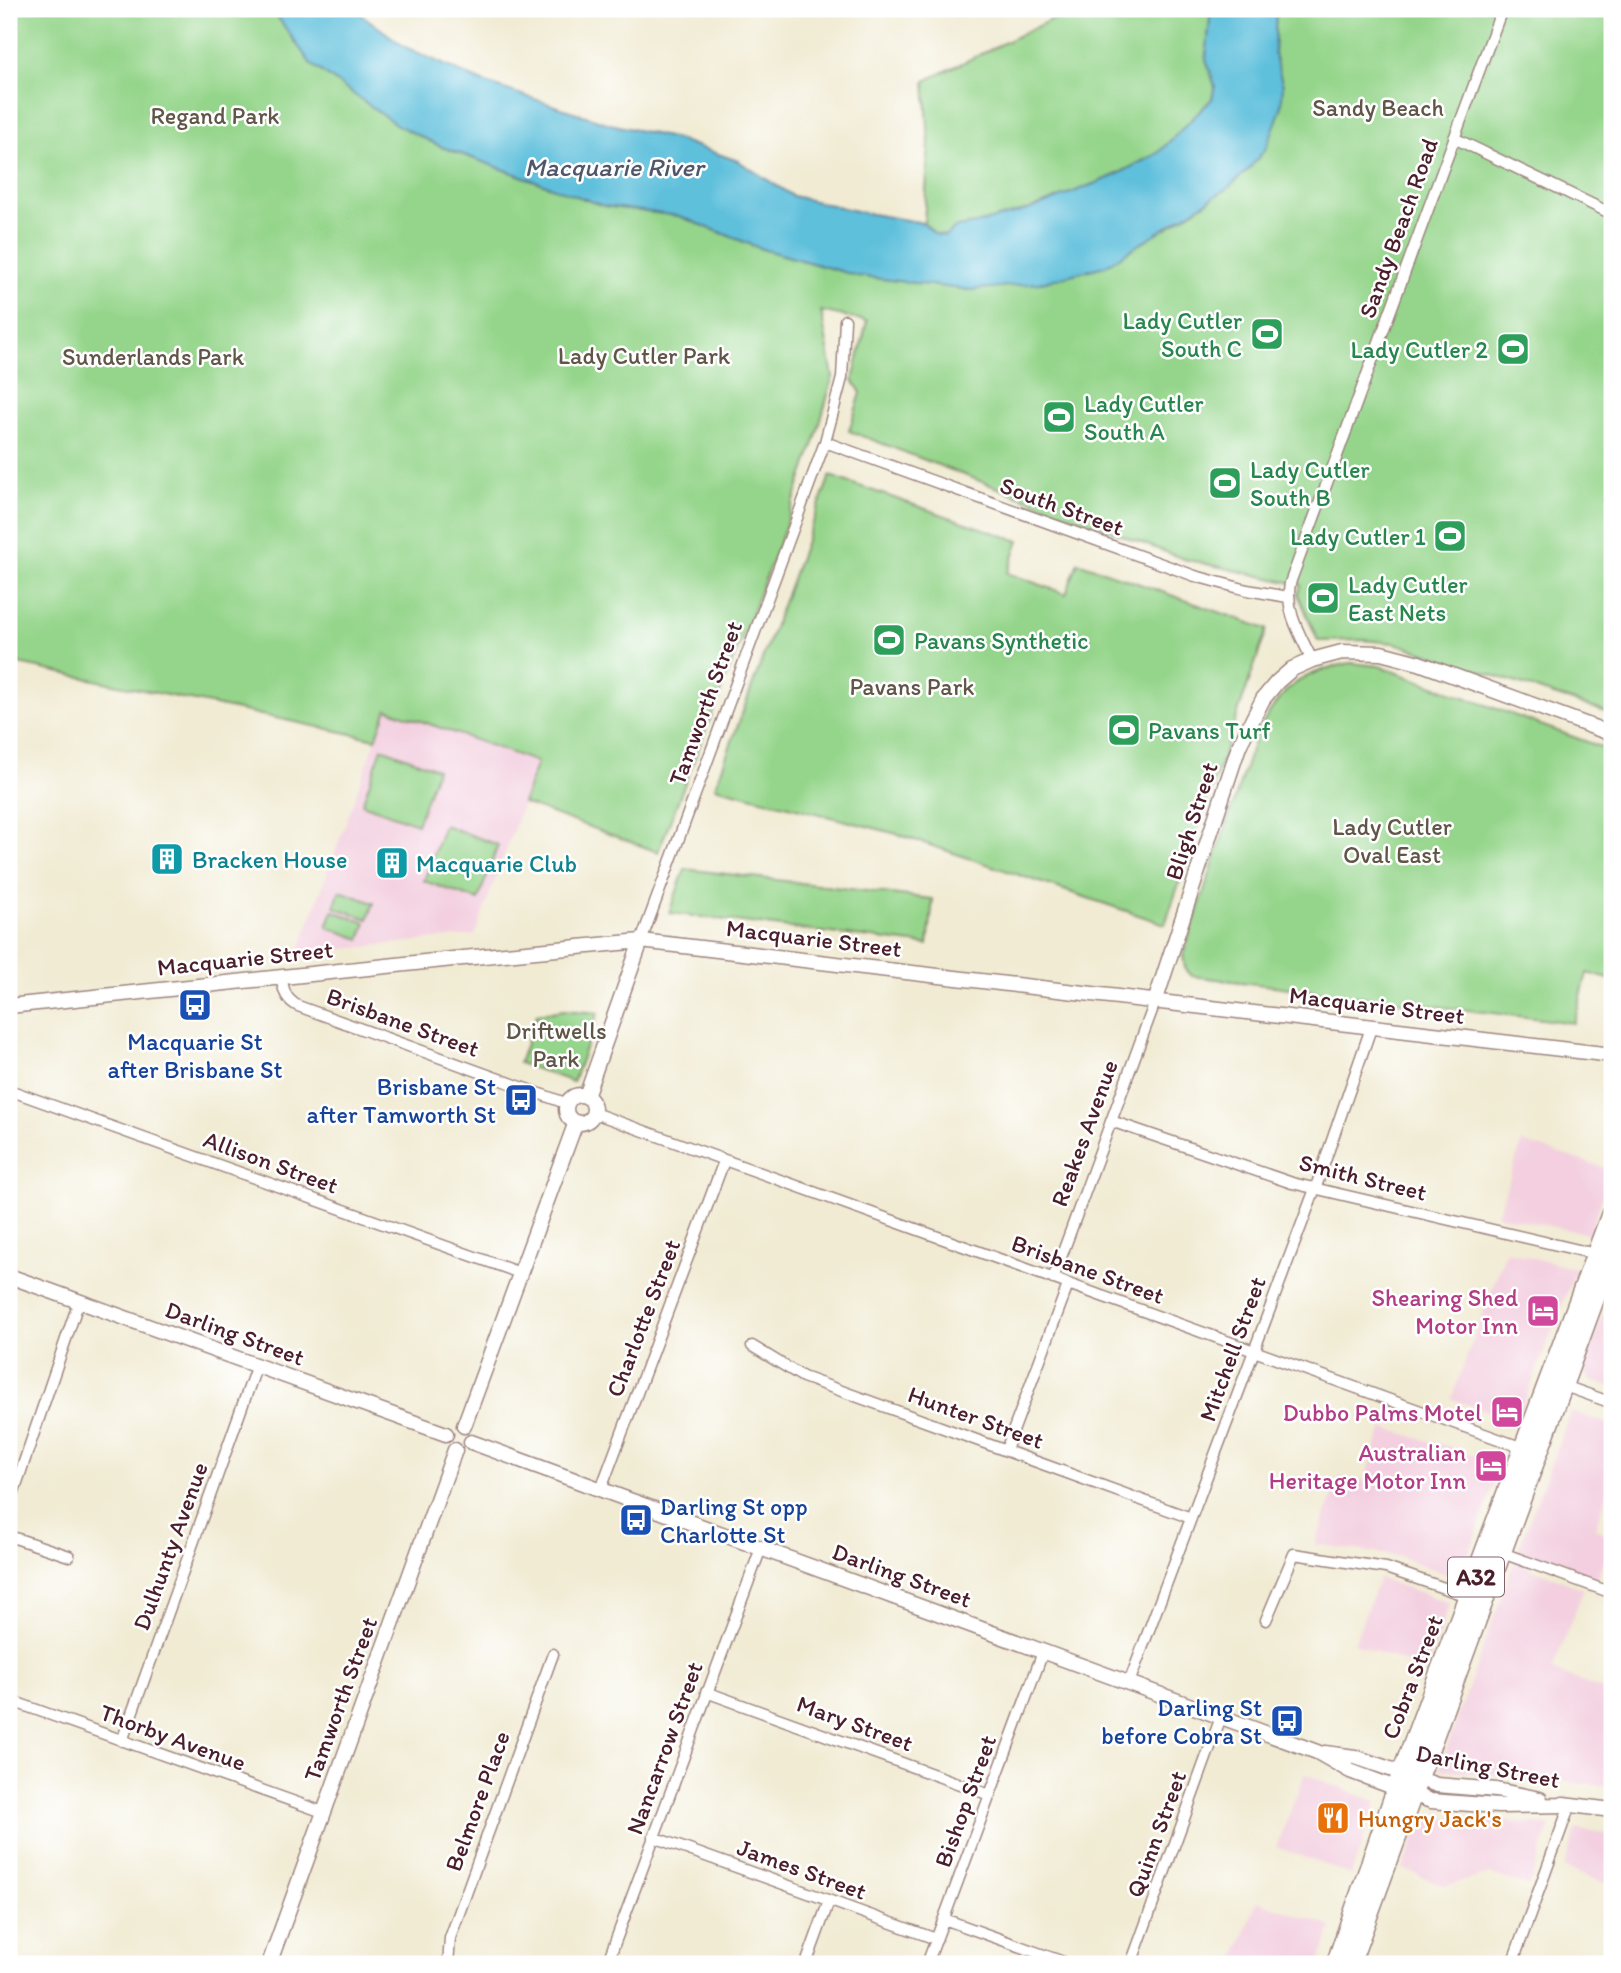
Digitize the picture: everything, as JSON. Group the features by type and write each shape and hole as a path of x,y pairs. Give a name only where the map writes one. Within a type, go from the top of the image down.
{"highway":[{"name":"Cobra Street","path":"1336,1964 1408,1784 1494,1550 1525,1449 1557,1383 1606,1254 1612,1212"},
{"name":"Cobra Street","path":"1494,1550 1552,1417 1557,1383"},
{"name":"Cobra Street","path":"1349,1964 1408,1784"}],"street":[{"name":"Sandy Beach Road","path":"1288,597 1295,569 1502,9"},
{"path":"1454,138 1612,214"},
{"name":"Tamworth Street","path":"586,1097 640,942 825,442 842,378 845,320"},
{"name":"South Street","path":"825,442 1195,576 1247,590 1288,597"},
{"path":"1288,597 1295,625 1312,660"},
{"name":"Bligh Street","path":"1155,1002 1239,746 1263,699 1292,669 1342,652 1361,651 1400,657 1612,734"},
{"name":"Macquarie Street","path":"9,1006 640,942 1612,1055"},
{"name":"Brisbane Street","path":"281,977 284,994 289,1002 298,1006 568,1104"},
{"name":"Reakes Avenue","path":"1053,1279 1155,1002"},
{"name":"Mitchell Street","path":"1129,1683 1315,1189 1371,1028"},
{"name":"Allison Street","path":"9,1090 520,1273"},
{"path":"577,1096 586,1097 592,1102 594,1114 584,1123 576,1122 569,1117 568,1104 577,1096"},
{"name":"Brisbane Street","path":"594,1114 1525,1449"},
{"name":"Smith Street","path":"1111,1121 1315,1189 1606,1254"},
{"path":"464,1426 576,1122"},
{"name":"Charlotte Street","path":"601,1489 724,1161"},
{"name":"Darling Street","path":"9,1276 446,1434"},
{"path":"1006,1450 1068,1285"},
{"path":"9,1506 79,1301"},
{"name":"Hunter Street","path":"752,1346 803,1377 1191,1518"},
{"name":"Dulhunty Avenue","path":"122,1741 257,1365"},
{"path":"1557,1383 1612,1404"},
{"path":"1525,1449 1537,1445 1552,1417"},
{"path":"455,1425 464,1426 470,1431 471,1442 463,1451 455,1450 448,1446 446,1434 455,1425"},
{"name":"Darling Street","path":"471,1442 1317,1752 1355,1757 1408,1784 1431,1801 1484,1805 1570,1805 1612,1810"},
{"name":"Tamworth Street","path":"269,1964 455,1450"},
{"path":"9,1536 69,1556"},
{"name":"Nancarrow Street","path":"607,1964 761,1548"},
{"path":"1494,1550 1612,1593"},
{"path":"1266,1620 1294,1554 1386,1567 1476,1599"},
{"name":"Bishop Street","path":"927,1964 1043,1652"},
{"name":"Belmore Place","path":"448,1964 450,1938 553,1654"},
{"name":"Mary Street","path":"706,1692 990,1795"},
{"name":"Thorby Avenue","path":"9,1700 323,1812"},
{"name":"Quinn Street","path":"1131,1964 1221,1717"},
{"path":"1512,1964 1570,1805"},
{"name":"James Street","path":"653,1838 936,1939"},
{"path":"806,1964 830,1901"},
{"path":"944,1919 1069,1964"}],"shaded area":[{"name":"Macquarie Club","path":"387,709 538,762 475,935 298,954"},
{"path":"1522,1142 1612,1170 1589,1234 1497,1215"},
{"path":"1506,1251 1576,1269 1517,1421 1451,1399"},
{"path":"1612,1291 1612,1387 1589,1379 1582,1369"},
{"path":"1571,1412 1612,1425 1612,1481 1595,1528 1612,1537 1612,1541 1595,1583 1517,1552"},
{"path":"1383,1428 1451,1447 1500,1466 1460,1580 1402,1557 1315,1544 1339,1477 1364,1482"},
{"path":"1514,1562 1584,1589 1552,1670 1610,1693 1612,1688 1612,1787 1439,1769"},
{"path":"1379,1578 1450,1603 1426,1670 1354,1643"},
{"path":"1305,1774 1377,1802 1351,1875 1276,1847"},
{"path":"1423,1817 1550,1825 1529,1886 1491,1874 1444,1886 1403,1869"},
{"path":"1576,1829 1612,1834 1612,1886 1564,1868"},
{"path":"1257,1901 1332,1927 1319,1964 1233,1964"}],"green space":[{"path":"9,9 272,9 311,64 397,125 442,147 604,206 679,216 762,249 858,276 970,290 1165,229 1228,188 1249,169 1283,86 1274,54 1276,9 1612,9 1612,714 1395,643 1362,640 1318,641 1298,594 1301,585 1184,559 849,431 861,393 853,380 867,321 821,311 833,377 817,434 783,533 658,852 523,803 537,762 387,709 376,739 9,662"},
{"path":"1073,9 1211,9 1206,59 1215,87 1212,99 1158,153 1116,175 1031,209 957,227 945,236 935,234 924,223 929,143 925,81"},
{"name":"Pavans Park","path":"830,476 1019,541 1007,573 1066,594 1078,562 1267,629 1165,924 897,834 715,787"},
{"name":"Lady Cutler Oval East","path":"1351,663 1379,666 1612,751 1612,980 1587,973 1574,1023 1192,976 1185,968 1183,955 1256,735 1274,705 1293,685 1317,672"},
{"path":"382,748 437,769 417,824 362,804"},
{"path":"444,825 498,845 478,900 424,881"},
{"path":"685,869 933,899 928,945 669,913"},
{"path":"340,891 374,903 368,919 334,907"},
{"path":"333,911 366,923 360,939 327,927"},
{"name":"Driftwells Park","path":"564,1010 598,1013 573,1082 519,1063 537,1014"}],"water":[{"name":"Macquarie River","path":"272,9 354,9 405,47 480,81 610,124 676,139 738,161 793,196 860,212 924,223 935,234 945,236 957,227 1031,209 1116,175 1158,153 1212,99 1215,86 1206,59 1211,9 1276,9 1274,54 1283,86 1281,109 1266,148 1249,169 1228,188 1105,266 1039,283 970,290 858,276 762,249 679,216 604,206 442,147 397,125 311,64"}],"place":[{"name":"Lady Cutler South C","path":"1267,334"},
{"name":"Lady Cutler 2","path":"1513,349"},
{"name":"Lady Cutler South A","path":"1059,417"},
{"name":"Lady Cutler South B","path":"1225,483"},
{"name":"Lady Cutler 1","path":"1450,536"},
{"name":"Lady Cutler East Nets","path":"1323,598"},
{"name":"Pavans Synthetic","path":"889,640"},
{"name":"Pavans Turf","path":"1124,730"},
{"name":"Bracken House","path":"167,859"},
{"name":"Macquarie Club","path":"392,863"},
{"name":"Macquarie St after Brisbane St","path":"195,1005"},
{"name":"Brisbane St after Tamworth St","path":"521,1100"},
{"name":"Shearing Shed Motor Inn","path":"1543,1311"},
{"name":"Dubbo Palms Motel","path":"1507,1412"},
{"name":"Australian Heritage Motor Inn","path":"1491,1466"},
{"name":"Darling St opp Charlotte St","path":"636,1520"},
{"name":"Darling St before Cobra St","path":"1287,1721"},
{"name":"Hungry Jack's","path":"1333,1818"}],"park label":[{"name":"Sandy Beach","path":"1378,107"},
{"name":"Regand Park","path":"215,115"},
{"name":"Lady Cutler Park","path":"644,355"},
{"name":"Sunderlands Park","path":"153,356"}]}
